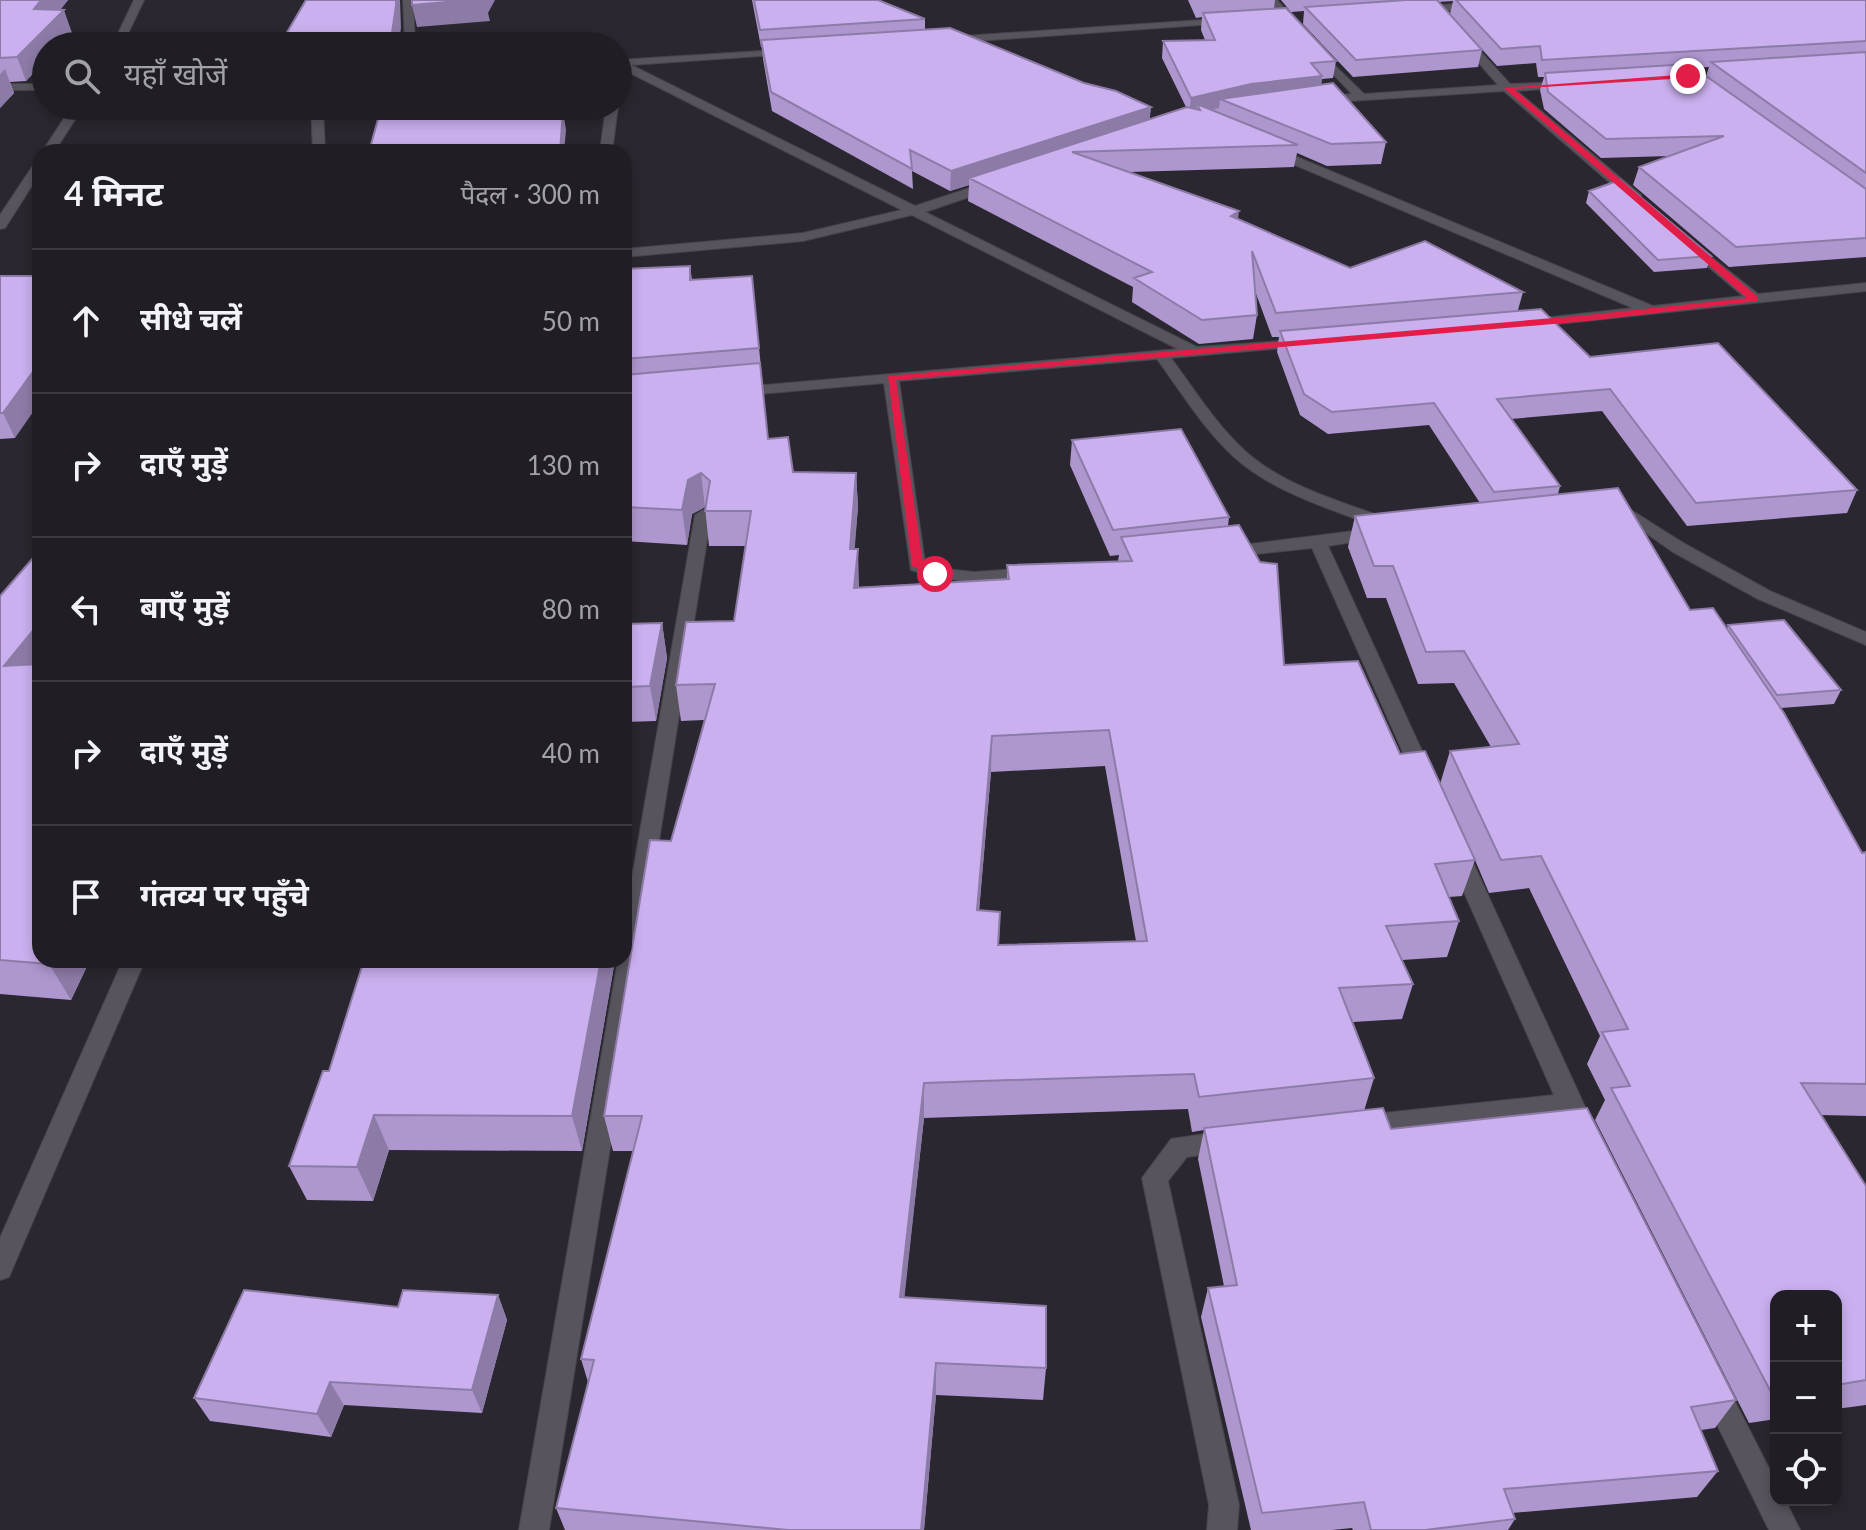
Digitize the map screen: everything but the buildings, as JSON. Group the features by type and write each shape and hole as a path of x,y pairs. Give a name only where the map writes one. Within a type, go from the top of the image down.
{"street":[{"path":"124,32 139,0"},
{"path":"408,0 409,32"},
{"path":"1271,0 1359,95"},
{"path":"1421,9 1500,3"},
{"path":"1436,8 1507,88 1649,209"},
{"path":"1269,17 1300,15"},
{"path":"941,41 1238,20"},
{"path":"972,38 1000,51"},
{"path":"632,62 801,50"},
{"path":"632,70 1195,352"},
{"path":"1312,100 1583,83"},
{"path":"0,87 32,87"},
{"path":"53,144 69,120"},
{"path":"318,120 319,144"},
{"path":"607,144 610,120"},
{"path":"1266,148 1653,310"},
{"path":"0,225 32,176"},
{"path":"632,252 803,237 914,211 1004,181"},
{"path":"1684,239 1755,299"},
{"path":"1509,325 1866,287"},
{"path":"718,393 1321,341"},
{"path":"1161,355 1216,427 1251,463 1310,493 1407,529 1209,554"},
{"path":"891,378 917,566 935,574 974,579 1052,571"},
{"path":"1593,513 1623,510 1679,548 1764,595 1866,639"},
{"path":"1623,510 1649,549"},
{"path":"632,941 703,515"},
{"path":"1318,542 1428,787"},
{"path":"1454,845 1570,1104 1599,1161"},
{"path":"0,1268 131,968"},
{"path":"534,1530 628,968"},
{"path":"1336,1130 1570,1104"},
{"path":"1222,1530 1224,1505 1155,1178 1180,1147 1243,1140"},
{"path":"1706,1374 1785,1530"}],"route":[{"path":"935,574 917,566 891,378 1588,318 1755,299 1507,88 1688,76"}]}
